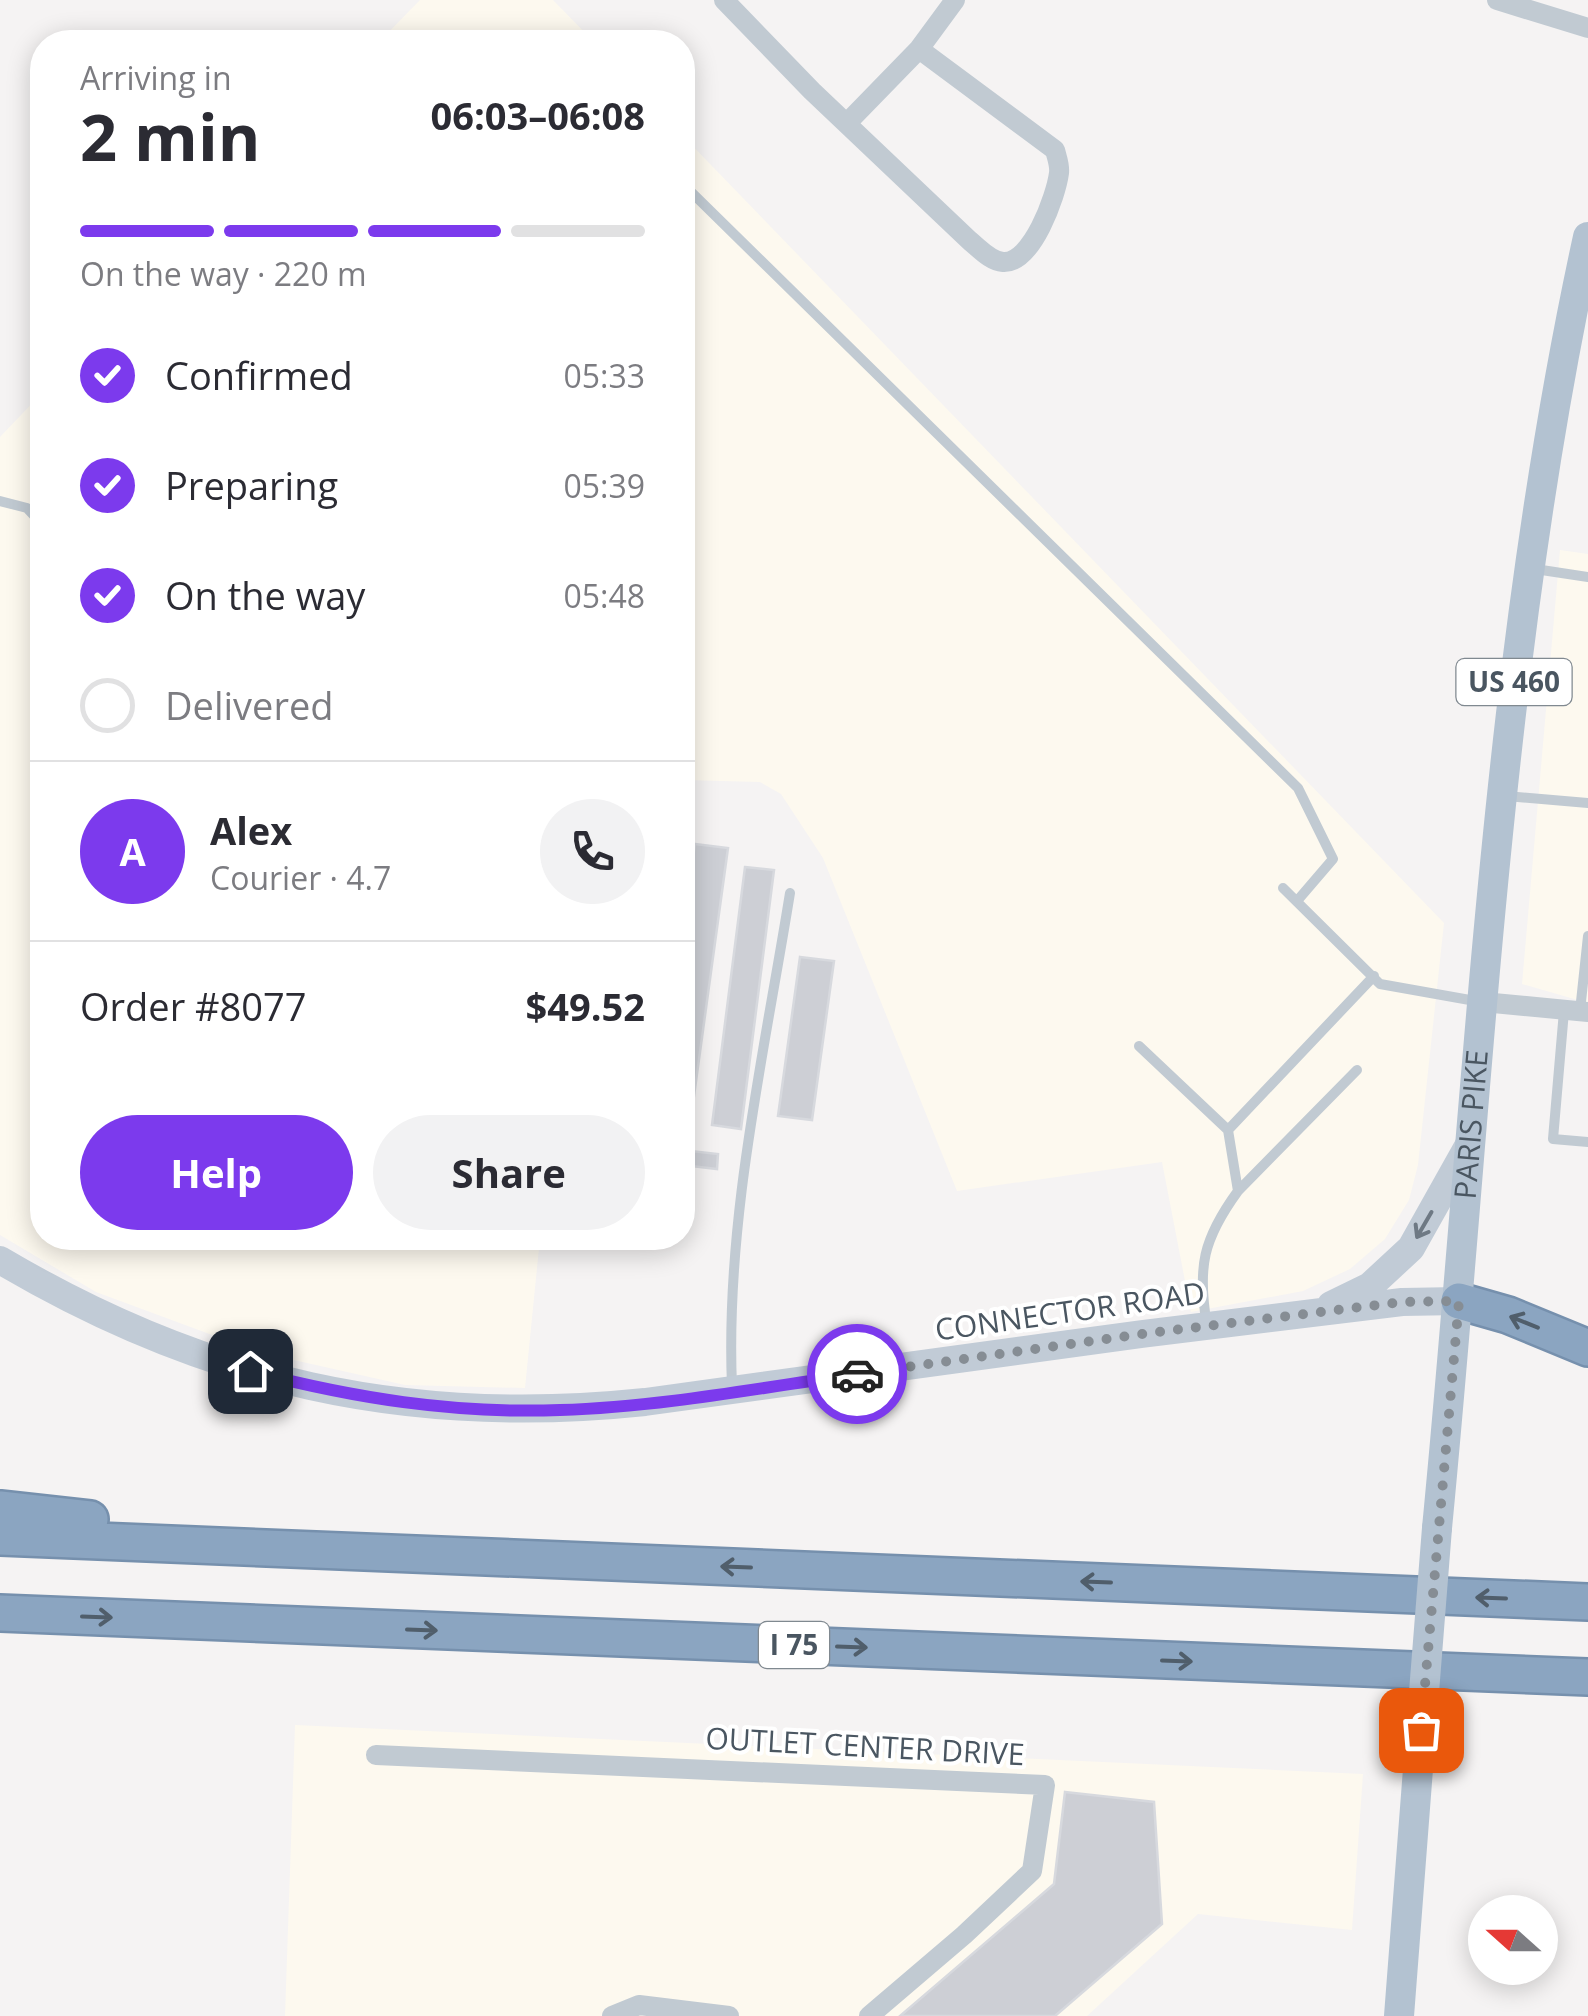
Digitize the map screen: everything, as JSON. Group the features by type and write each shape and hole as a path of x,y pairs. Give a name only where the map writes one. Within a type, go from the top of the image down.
{"highway":[{"path":"1459,1301 1496,1311 1588,1348"},
{"path":"0,1509 364,1552"},
{"path":"0,1537 1588,1602"},
{"name":"I 75","path":"0,1614 1588,1677"}],"main road":[{"name":"PARIS PIKE","path":"1399,2016 1436,1528 1459,1301 1500,796 1529,568 1558,387 1588,237"},
{"path":"1312,1314 1370,1286 1412,1248 1472,1140"},
{"name":"CONNECTOR ROAD","path":"0,1260 88,1309 150,1337 250,1371 338,1394 439,1407 525,1410 598,1407 732,1392 1207,1326 1402,1302 1459,1301"}],"street":[{"path":"724,0 812,91 988,256 1004,262 1025,250 1042,226 1060,168 1055,150 919,49"},
{"path":"848,122 919,49 955,0"},
{"path":"1497,0 1588,28"},
{"path":"1483,1002 1577,1011"},
{"name":"OUTLET CENTER DRIVE","path":"376,1755 1046,1785 1032,1870 964,1936 869,2016"},
{"path":"612,2016 639,2005 729,2016"}],"lane":[{"path":"695,196 1298,788 1333,859 1297,901"},
{"path":"0,501 30,512"},
{"path":"1529,568 1588,577"},
{"path":"1500,796 1588,803"},
{"path":"1284,888 1380,984 1483,1002"},
{"path":"732,1392 730,1326 745,1178 790,894"},
{"path":"1588,936 1587,960 1553,1139 1588,1142"},
{"path":"1228,1130 1374,976"},
{"path":"1140,1046 1228,1130 1238,1190"},
{"path":"1207,1326 1202,1263 1208,1240 1238,1190 1357,1070"}],"shaded area":[{"path":"420,0 553,0 582,30 391,30"},
{"path":"695,148 1444,923 1418,1165 1409,1200 1385,1239 1350,1269 1303,1291 1191,1312 1162,1162 957,1191 823,858 781,794 760,782 695,780"},
{"path":"30,406 30,1250 539,1250 525,1388 405,1385 258,1352 96,1292 0,1235 0,437"},
{"path":"1560,550 1588,554 1588,1003 1522,984"},
{"path":"295,1725 1363,1774 1352,1930 1198,1914 1087,2016 285,2016"}],"building":[{"path":"695,844 728,848 695,1089"},
{"path":"745,867 774,870 741,1129 712,1125"},
{"path":"800,957 834,961 812,1120 778,1116"},
{"path":"695,1151 718,1154 717,1169 695,1166"},
{"path":"1065,1792 1154,1802 1162,1924 1055,2016 900,2016 1054,1884"}],"way so far":[{"path":"857,1374 1402,1302 1459,1301 1421,1730"}],"route":[{"path":"250,1371 338,1394 473,1410 563,1410 857,1374"}]}
